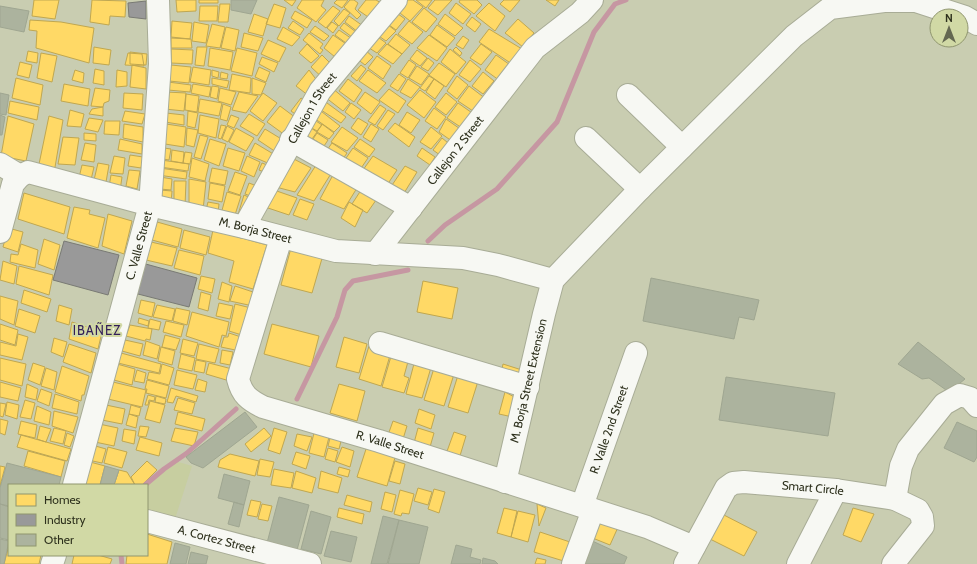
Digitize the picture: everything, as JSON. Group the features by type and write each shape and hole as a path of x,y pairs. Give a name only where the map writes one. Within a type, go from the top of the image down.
{"street":[{"name":"C. Valle Street","path":"74,484 150,205 160,64 158,0"},
{"name":"Callejon 1 Street","path":"244,227 291,140 320,91 396,0"},
{"name":"Callejon 2 Street","path":"375,254 535,48 580,13 592,0"},
{"path":"553,280 640,189 826,4 916,1 973,17"},
{"path":"628,95 682,147"},
{"path":"586,138 640,189"},
{"path":"291,140 411,208"},
{"path":"0,164 20,176 13,184 0,232"},
{"name":"M. Borja Street","path":"20,176 28,172 150,205 244,227 281,238 336,251 462,258 498,265 553,280"},
{"name":"R. Valle Street","path":"281,238 238,379 243,394 251,401 263,407 379,441 647,527 689,555"},
{"name":"M. Borja Street Extension","path":"505,482 553,280"},
{"path":"380,343 528,387"},
{"name":"R. Valle 2nd Street","path":"573,564 588,508 636,353"},
{"path":"895,499 901,466 908,449 944,404 960,395 970,398 977,406"},
{"name":"Smart Circle","path":"689,555 720,496 726,488 733,483 744,482 836,490 895,499 918,510 922,516 923,526 893,564"},
{"path":"798,564 836,490"},
{"name":"A. Cortez Street","path":"148,521 310,564"}],"shaded area":[{"path":"175,461 192,466 174,522 148,514 147,484"}],"building: Homes":[{"path":"34,0 59,0 55,19 32,16"},
{"path":"92,0 126,1 125,17 110,16 109,25 90,22"},
{"path":"176,0 196,0 196,11 177,12"},
{"path":"199,0 218,0 218,3 199,3"},
{"path":"284,0 296,0 292,6"},
{"path":"302,0 324,0 321,6 326,10 316,22 297,8"},
{"path":"337,0 348,0 342,8 334,3"},
{"path":"350,0 354,0 358,3 355,9 361,15 357,19 344,7"},
{"path":"366,0 376,0 386,6 374,21 358,10"},
{"path":"403,0 413,0 423,7 410,21 395,9"},
{"path":"416,0 432,0 426,8"},
{"path":"435,0 452,0 438,15 428,8"},
{"path":"460,0 477,0 482,5 474,14 459,2"},
{"path":"504,0 520,0 510,12 500,4"},
{"path":"546,0 559,0 555,6"},
{"path":"456,3 471,14 463,24 449,13"},
{"path":"489,3 505,16 495,31 476,16"},
{"path":"220,4 230,4 228,22 218,22"},
{"path":"274,4 286,8 280,28 266,24"},
{"path":"200,6 218,6 217,21 199,21"},
{"path":"333,6 340,11 326,28 318,22"},
{"path":"424,8 437,19 426,32 412,22"},
{"path":"344,9 350,13 339,26 334,21"},
{"path":"295,11 312,20 307,28 291,18"},
{"path":"394,11 405,19 396,30 385,22"},
{"path":"254,14 268,19 263,36 248,32"},
{"path":"445,14 463,28 455,36 438,24"},
{"path":"349,16 363,26 358,32 345,22"},
{"path":"472,17 481,24 475,32 466,25"},
{"path":"518,19 534,33 523,47 505,33"},
{"path":"30,20 61,22 94,28 89,63 36,48 37,31 29,30"},
{"path":"172,21 192,23 190,39 171,37"},
{"path":"293,21 304,29 300,35 288,28"},
{"path":"409,21 423,32 412,44 398,34"},
{"path":"194,22 209,25 206,43 192,41"},
{"path":"332,22 338,26 333,33 327,28"},
{"path":"384,22 396,31 386,41 376,34"},
{"path":"344,23 360,35 356,40 340,28"},
{"path":"212,24 225,27 220,48 206,46"},
{"path":"437,25 455,38 447,47 430,35"},
{"path":"315,26 329,36 324,41 310,32"},
{"path":"226,27 239,30 235,51 221,48"},
{"path":"283,27 300,37 292,46 277,39"},
{"path":"489,29 522,49 512,64 479,42"},
{"path":"339,30 358,43 353,48 335,35"},
{"path":"244,33 263,38 258,51 241,47"},
{"path":"309,33 323,44 320,48 323,50 320,54 303,40"},
{"path":"396,34 410,45 402,54 388,44"},
{"path":"333,35 352,48 340,61 324,48"},
{"path":"375,35 386,43 377,53 366,46"},
{"path":"429,35 447,48 437,61 417,48"},
{"path":"463,36 469,40 463,49 456,45"},
{"path":"171,38 191,39 192,48 171,48"},
{"path":"268,40 286,48 279,62 261,54"},
{"path":"307,44 319,56 311,63 299,53"},
{"path":"387,44 402,54 393,64 378,54"},
{"path":"481,44 492,52 481,65 470,58"},
{"path":"94,47 111,50 109,65 93,63"},
{"path":"197,47 207,47 204,66 195,65"},
{"path":"456,47 462,53 460,56 453,50"},
{"path":"210,48 233,52 230,70 208,66"},
{"path":"237,48 257,53 252,76 231,71"},
{"path":"171,49 193,50 192,64 171,63"},
{"path":"364,49 373,57 365,65 356,58"},
{"path":"450,49 466,62 456,74 441,62"},
{"path":"417,50 427,58 420,66 410,59"},
{"path":"28,51 38,53 37,63 26,61"},
{"path":"130,52 147,54 146,65 130,64"},
{"path":"41,53 57,56 52,82 37,78"},
{"path":"128,53 142,54 144,66 125,65"},
{"path":"322,55 336,69 325,80 311,67"},
{"path":"496,55 513,67 503,83 485,70"},
{"path":"377,56 391,66 383,79 368,68"},
{"path":"262,57 278,63 274,72 259,64"},
{"path":"428,58 434,63 428,71 421,67"},
{"path":"409,60 416,65 408,78 400,73"},
{"path":"470,60 481,69 470,82 459,75"},
{"path":"20,62 32,65 29,78 17,75"},
{"path":"439,63 455,74 446,87 429,75"},
{"path":"132,65 146,68 146,89 130,87"},
{"path":"171,65 191,67 189,83 169,81"},
{"path":"361,65 366,69 357,81 351,76"},
{"path":"417,66 429,74 421,85 409,78"},
{"path":"193,67 211,70 209,85 190,82"},
{"path":"259,67 270,72 266,82 255,77"},
{"path":"95,69 104,71 104,85 93,83"},
{"path":"75,70 84,73 83,83 72,80"},
{"path":"117,70 127,72 127,86 116,87"},
{"path":"212,70 219,72 218,78 212,76"},
{"path":"309,70 321,86 313,99 296,86"},
{"path":"368,70 386,83 377,93 359,81"},
{"path":"221,72 228,74 227,79 220,78"},
{"path":"483,72 494,81 483,94 472,86"},
{"path":"232,74 251,78 250,93 229,90"},
{"path":"399,74 406,79 398,91 390,86"},
{"path":"429,76 434,79 425,91 420,88"},
{"path":"457,76 468,85 457,99 447,91"},
{"path":"16,78 43,85 40,105 12,98"},
{"path":"212,78 229,81 227,88 212,84"},
{"path":"252,78 266,83 261,95 252,94"},
{"path":"348,79 362,90 354,102 339,91"},
{"path":"408,79 420,87 411,98 400,92"},
{"path":"434,79 444,86 435,99 426,92"},
{"path":"168,82 191,85 190,92 168,90"},
{"path":"64,84 90,89 88,106 61,101"},
{"path":"193,84 211,87 209,97 191,93"},
{"path":"212,86 219,87 217,99 210,97"},
{"path":"469,86 486,99 476,113 458,101"},
{"path":"95,88 110,90 109,101 104,103 103,107 91,106"},
{"path":"220,88 236,92 231,105 218,101"},
{"path":"332,88 350,103 343,111 325,97"},
{"path":"389,89 406,101 398,113 379,100"},
{"path":"420,90 436,102 424,118 407,105"},
{"path":"166,92 186,93 184,111 165,109"},
{"path":"239,92 258,96 246,113 232,110"},
{"path":"365,92 380,102 371,114 357,103"},
{"path":"124,93 143,94 142,110 123,108"},
{"path":"263,93 277,103 263,121 250,111"},
{"path":"446,93 457,102 446,115 435,107"},
{"path":"186,94 199,96 197,112 185,110"},
{"path":"301,98 310,104 301,118 291,111"},
{"path":"200,99 222,103 219,116 198,112"},
{"path":"323,100 346,117 341,123 318,108"},
{"path":"10,101 39,107 37,120 8,113"},
{"path":"351,103 361,110 354,119 345,112"},
{"path":"458,103 475,115 465,130 447,118"},
{"path":"223,104 231,107 227,121 220,119"},
{"path":"380,105 386,109 375,125 368,121"},
{"path":"280,106 300,121 289,138 267,122"},
{"path":"103,107 103,116 89,114 92,109"},
{"path":"317,108 340,126 334,132 311,116"},
{"path":"434,108 446,117 437,129 425,121"},
{"path":"70,110 84,114 81,127 67,126"},
{"path":"388,110 395,114 383,130 377,126"},
{"path":"125,111 145,114 142,124 122,121"},
{"path":"188,111 198,113 195,128 187,126"},
{"path":"407,112 420,120 411,133 399,125"},
{"path":"166,113 184,115 184,125 165,122"},
{"path":"249,114 265,124 257,136 240,126"},
{"path":"200,115 219,119 216,138 198,133"},
{"path":"231,115 239,118 234,128 227,125"},
{"path":"8,116 34,124 26,161 1,156"},
{"path":"49,116 63,120 54,173 38,169"},
{"path":"310,117 322,125 317,131 305,124"},
{"path":"89,118 103,120 98,132 85,129"},
{"path":"358,118 368,124 361,135 351,128"},
{"path":"446,119 463,131 456,144 439,132"},
{"path":"105,121 120,121 119,135 104,134"},
{"path":"395,123 415,137 409,147 388,131"},
{"path":"124,124 143,127 143,142 123,138"},
{"path":"166,124 186,127 184,147 165,144"},
{"path":"305,124 317,132 312,139 300,133"},
{"path":"322,124 334,133 329,139 317,132"},
{"path":"371,124 379,129 371,142 363,137"},
{"path":"221,125 226,126 221,139 218,138"},
{"path":"227,126 234,130 228,142 222,139"},
{"path":"342,127 358,138 347,151 331,142"},
{"path":"431,127 442,136 431,149 420,142"},
{"path":"187,128 198,130 194,147 186,145"},
{"path":"236,128 254,138 246,151 229,142"},
{"path":"265,129 283,140 276,152 258,140"},
{"path":"84,133 96,134 96,141 84,140"},
{"path":"317,133 328,140 324,146 313,139"},
{"path":"200,135 208,137 201,159 194,157"},
{"path":"63,137 79,138 75,165 58,164"},
{"path":"442,138 453,147 444,158 433,150"},
{"path":"120,139 142,144 142,154 118,150"},
{"path":"210,139 226,144 219,166 204,160"},
{"path":"360,139 375,149 369,157 354,147"},
{"path":"85,143 96,145 94,162 81,160"},
{"path":"255,143 275,155 270,164 249,155"},
{"path":"332,143 347,153 340,163 325,153"},
{"path":"164,148 171,149 169,160 163,159"},
{"path":"228,148 245,153 239,171 223,166"},
{"path":"353,148 368,158 357,174 342,164"},
{"path":"422,148 435,157 430,165 417,156"},
{"path":"172,150 184,152 183,163 171,161"},
{"path":"185,152 192,153 190,164 183,163"},
{"path":"130,155 143,157 141,168 128,166"},
{"path":"114,156 125,158 123,174 110,173"},
{"path":"247,156 260,162 254,177 241,171"},
{"path":"373,156 397,170 387,185 363,170"},
{"path":"192,158 209,164 205,181 189,177"},
{"path":"292,158 311,168 295,192 272,186"},
{"path":"161,160 189,164 188,171 160,167"},
{"path":"318,162 332,172 314,201 297,195"},
{"path":"98,163 109,165 106,182 94,180"},
{"path":"262,163 272,167 269,174 259,170"},
{"path":"82,165 94,167 90,184 78,182"},
{"path":"405,166 417,172 401,198 388,191"},
{"path":"160,168 187,172 186,179 158,175"},
{"path":"212,168 228,171 225,185 209,182"},
{"path":"129,170 140,171 137,189 126,186"},
{"path":"235,172 247,176 240,195 228,191"},
{"path":"111,175 122,177 120,191 109,187"},
{"path":"333,175 357,188 344,209 320,199"},
{"path":"160,177 172,179 171,190 160,189"},
{"path":"189,179 206,182 203,210 189,207"},
{"path":"174,181 186,181 185,206 174,204"},
{"path":"210,183 225,186 222,202 208,199"},
{"path":"249,183 262,188 256,198 245,194"},
{"path":"365,184 381,193 367,213 352,204"},
{"path":"268,188 297,198 289,215 262,206"},
{"path":"160,190 172,191 171,203 159,201"},
{"path":"227,192 241,196 234,218 221,214"},
{"path":"24,193 70,207 64,234 18,219"},
{"path":"244,195 255,200 237,218"},
{"path":"300,199 314,204 307,220 293,215"},
{"path":"208,202 219,204 218,212 206,210"},
{"path":"349,202 363,210 355,227 341,218"},
{"path":"74,207 90,210 89,214 105,218 98,248 67,238"},
{"path":"108,214 132,221 124,254 102,246"},
{"path":"157,222 182,229 178,247 152,240"},
{"path":"8,228 23,232 18,252 3,247"},
{"path":"184,230 210,237 206,255 180,248"},
{"path":"213,230 267,245 253,289 229,282 234,261 208,253"},
{"path":"44,239 60,245 54,270 38,264"},
{"path":"151,242 177,248 172,266 146,260"},
{"path":"21,244 38,250 35,268 10,262 11,254 18,255"},
{"path":"291,248 323,255 312,293 281,285"},
{"path":"179,250 204,256 200,275 174,268"},
{"path":"3,261 17,266 14,284 0,280"},
{"path":"19,266 53,275 49,295 16,284"},
{"path":"201,276 215,279 212,293 198,289"},
{"path":"423,281 458,288 452,319 417,312"},
{"path":"222,282 232,286 229,302 218,299"},
{"path":"235,286 256,293 253,306 230,301"},
{"path":"24,290 51,299 47,312 21,303"},
{"path":"201,292 211,295 208,311 198,308"},
{"path":"0,296 18,301 14,325 0,319"},
{"path":"141,300 155,303 152,317 138,313"},
{"path":"219,303 233,306 230,319 216,316"},
{"path":"235,304 251,308 245,336 229,331"},
{"path":"59,305 72,309 69,325 56,321"},
{"path":"157,305 175,309 172,321 153,317"},
{"path":"176,308 190,311 187,325 173,321"},
{"path":"19,309 40,316 35,333 15,326"},
{"path":"192,312 229,322 226,336 222,335 219,347 186,336"},
{"path":"139,318 149,321 148,326 138,323"},
{"path":"150,319 161,322 159,330 148,328"},
{"path":"166,321 184,325 181,337 163,332"},
{"path":"72,322 102,332 98,349 69,339"},
{"path":"0,324 18,330 15,345 0,340"},
{"path":"272,324 319,336 311,367 264,354"},
{"path":"130,325 152,329 150,340 146,339 145,341 126,336"},
{"path":"229,333 244,338 240,351 221,347 224,337 228,337"},
{"path":"18,334 28,337 22,360 0,355 0,342 16,346"},
{"path":"165,335 180,339 176,350 162,347"},
{"path":"344,337 367,344 359,373 336,367"},
{"path":"54,338 67,342 63,357 51,352"},
{"path":"183,339 198,343 194,356 180,353"},
{"path":"125,340 143,344 140,356 122,351"},
{"path":"146,341 160,346 157,359 143,355"},
{"path":"69,344 96,353 91,373 63,362"},
{"path":"199,344 219,349 215,363 196,359"},
{"path":"369,346 391,352 381,386 359,379"},
{"path":"161,347 175,351 172,365 158,361"},
{"path":"222,350 233,352 230,365 220,363"},
{"path":"121,353 161,364 159,373 118,363"},
{"path":"392,353 409,358 404,376 409,378 404,393 382,387"},
{"path":"181,354 195,358 192,371 178,368"},
{"path":"0,358 26,364 22,386 0,380"},
{"path":"196,360 206,362 204,373 194,371"},
{"path":"415,360 432,364 422,398 406,394"},
{"path":"33,363 45,367 40,385 28,380"},
{"path":"209,363 236,370 233,382 206,374"},
{"path":"117,364 135,369 132,385 114,380"},
{"path":"162,364 174,368 169,385 147,379 149,372 160,374"},
{"path":"503,364 525,371 523,380 501,374"},
{"path":"435,365 455,371 444,406 424,400"},
{"path":"62,366 89,376 81,401 55,392"},
{"path":"46,368 57,372 54,390 41,386"},
{"path":"137,370 146,373 144,383 134,381"},
{"path":"177,370 197,375 193,389 174,385"},
{"path":"459,372 479,378 468,413 448,407"},
{"path":"198,379 207,382 205,392 195,390"},
{"path":"147,380 169,386 166,398 146,393 147,389 145,389"},
{"path":"0,382 21,388 18,401 0,397"},
{"path":"113,382 146,390 142,407 108,399"},
{"path":"27,384 38,389 36,400 25,397"},
{"path":"339,384 365,391 357,421 330,413"},
{"path":"171,388 198,396 196,402 176,396 173,403 167,402"},
{"path":"41,389 52,393 49,406 37,401"},
{"path":"505,392 520,400 517,418 499,414"},
{"path":"55,394 79,402 77,414 52,408"},
{"path":"148,395 155,397 154,401 149,400 148,405 145,405"},
{"path":"156,396 166,399 165,404 155,402"},
{"path":"178,398 195,403 192,414 174,410"},
{"path":"25,400 35,403 31,419 20,417"},
{"path":"150,401 165,405 160,423 145,419"},
{"path":"7,402 19,405 17,419 5,415"},
{"path":"0,403 6,404 3,417 0,416"},
{"path":"106,405 125,409 122,424 102,420"},
{"path":"131,405 141,408 139,416 129,414"},
{"path":"37,406 51,412 49,425 34,421"},
{"path":"419,409 435,415 431,429 415,423"},
{"path":"54,411 78,417 73,433 52,426"},
{"path":"178,412 205,419 202,431 175,424"},
{"path":"129,414 138,417 136,428 126,425"},
{"path":"0,419 8,421 5,435 0,433"},
{"path":"21,421 37,425 35,438 18,434"},
{"path":"393,421 407,426 403,439 388,435"},
{"path":"99,424 118,428 114,446 95,442"},
{"path":"40,426 51,429 46,442 37,439"},
{"path":"140,426 149,427 146,437 138,436"},
{"path":"54,428 66,431 63,444 50,441"},
{"path":"175,428 198,432 194,446 171,441"},
{"path":"264,428 271,436 251,452 245,444"},
{"path":"274,428 287,432 280,454 268,450"},
{"path":"418,428 434,433 430,447 414,443"},
{"path":"124,429 136,431 134,444 122,441"},
{"path":"454,432 466,436 459,459 446,454"},
{"path":"67,433 74,436 70,447 64,445"},
{"path":"314,433 329,437 324,457 309,453"},
{"path":"297,434 312,437 307,451 294,446"},
{"path":"21,435 71,449 67,461 17,447"},
{"path":"140,437 162,443 159,456 136,450"},
{"path":"330,438 341,441 339,449 328,446"},
{"path":"92,445 106,449 102,463 88,460"},
{"path":"367,446 396,454 387,486 357,477"},
{"path":"108,447 127,452 122,468 104,463"},
{"path":"342,447 354,451 350,467 336,462"},
{"path":"328,448 338,451 335,462 325,459"},
{"path":"28,451 65,461 61,477 24,466"},
{"path":"296,452 310,456 306,469 292,464"},
{"path":"230,454 259,461 255,476 218,467 220,460"},
{"path":"260,459 274,462 270,477 257,475"},
{"path":"147,461 157,470 143,484 134,484 131,477"},
{"path":"395,461 405,464 400,484 389,481"},
{"path":"90,462 105,466 100,484 83,484"},
{"path":"0,466 5,467 0,486"},
{"path":"339,467 350,470 348,477 337,474"},
{"path":"274,469 294,473 291,488 271,485"},
{"path":"119,470 127,472 134,484 114,484"},
{"path":"296,471 316,478 312,493 292,488"},
{"path":"321,471 342,478 338,493 318,488"},
{"path":"418,488 432,492 428,505 414,501"},
{"path":"434,489 445,492 439,513 428,509"},
{"path":"400,490 414,494 409,514 402,513 401,516 394,514"},
{"path":"385,492 396,495 392,512 381,509"},
{"path":"347,495 372,502 370,512 344,505"},
{"path":"251,500 261,502 257,517 247,515"},
{"path":"262,504 272,506 268,521 258,519"},
{"path":"537,504 546,508 539,526"},
{"path":"339,508 364,514 362,524 337,517"},
{"path":"504,508 517,511 511,537 497,533"},
{"path":"853,508 874,514 861,542 843,535"},
{"path":"518,511 535,515 528,542 511,537"},
{"path":"720,513 757,532 744,556 708,538"},
{"path":"598,517 619,525 610,545 590,537"},
{"path":"540,532 573,543 567,562 534,552"},
{"path":"148,534 172,542 167,564 126,564 127,556 148,556"},
{"path":"8,549 8,556 41,556 39,564 4,564"},
{"path":"74,556 102,556 112,559 110,564 72,564"},
{"path":"537,558 546,560 545,564 535,564"}],"building: Industry":[{"path":"146,1 146,19 129,17 128,3"},
{"path":"64,241 119,255 108,295 53,280"},
{"path":"142,263 197,278 189,307 134,293"}],"building: Other":[{"path":"231,0 257,0 251,14 231,10"},
{"path":"0,6 29,11 24,32 0,27"},
{"path":"0,93 9,95 6,115 0,114"},
{"path":"0,115 5,117 2,135 0,135"},
{"path":"651,278 759,300 754,320 739,317 734,339 643,321"},
{"path":"918,342 965,379 949,392 929,378 922,379 898,364"},
{"path":"726,377 835,393 828,436 719,420"},
{"path":"245,412 257,427 203,468 191,463 186,457"},
{"path":"957,422 977,431 977,457 974,462 944,448"},
{"path":"7,463 61,477 59,484 8,484 8,506 0,504 0,488"},
{"path":"105,466 119,470 114,484 100,484"},
{"path":"224,474 250,481 244,505 218,498"},
{"path":"279,497 309,505 297,550 267,543"},
{"path":"234,502 244,505 239,527 228,524"},
{"path":"0,504 8,507 8,540 0,538"},
{"path":"311,511 331,517 321,554 301,549"},
{"path":"383,516 399,520 387,564 371,564"},
{"path":"399,520 428,527 419,564 388,564"},
{"path":"331,531 357,537 351,562 324,556"},
{"path":"0,539 8,541 8,546 4,564 0,564"},
{"path":"588,539 627,557 624,564 581,564"},
{"path":"175,543 190,547 186,564 170,564"},
{"path":"456,545 472,549 470,557 481,560 480,564 451,564"},
{"path":"191,552 208,556 206,564 188,564"},
{"path":"483,558 495,561 498,564 482,564"}],"waterway":[{"path":"428,241 445,225 497,189 557,122 594,32 615,4 626,0"},
{"path":"297,399 337,317 345,290 353,281 408,270"},
{"path":"146,484 187,453 236,409"},
{"path":"121,556 122,564"}],"district":[{"name":"IBAÑEZ","path":"97,330"}]}
